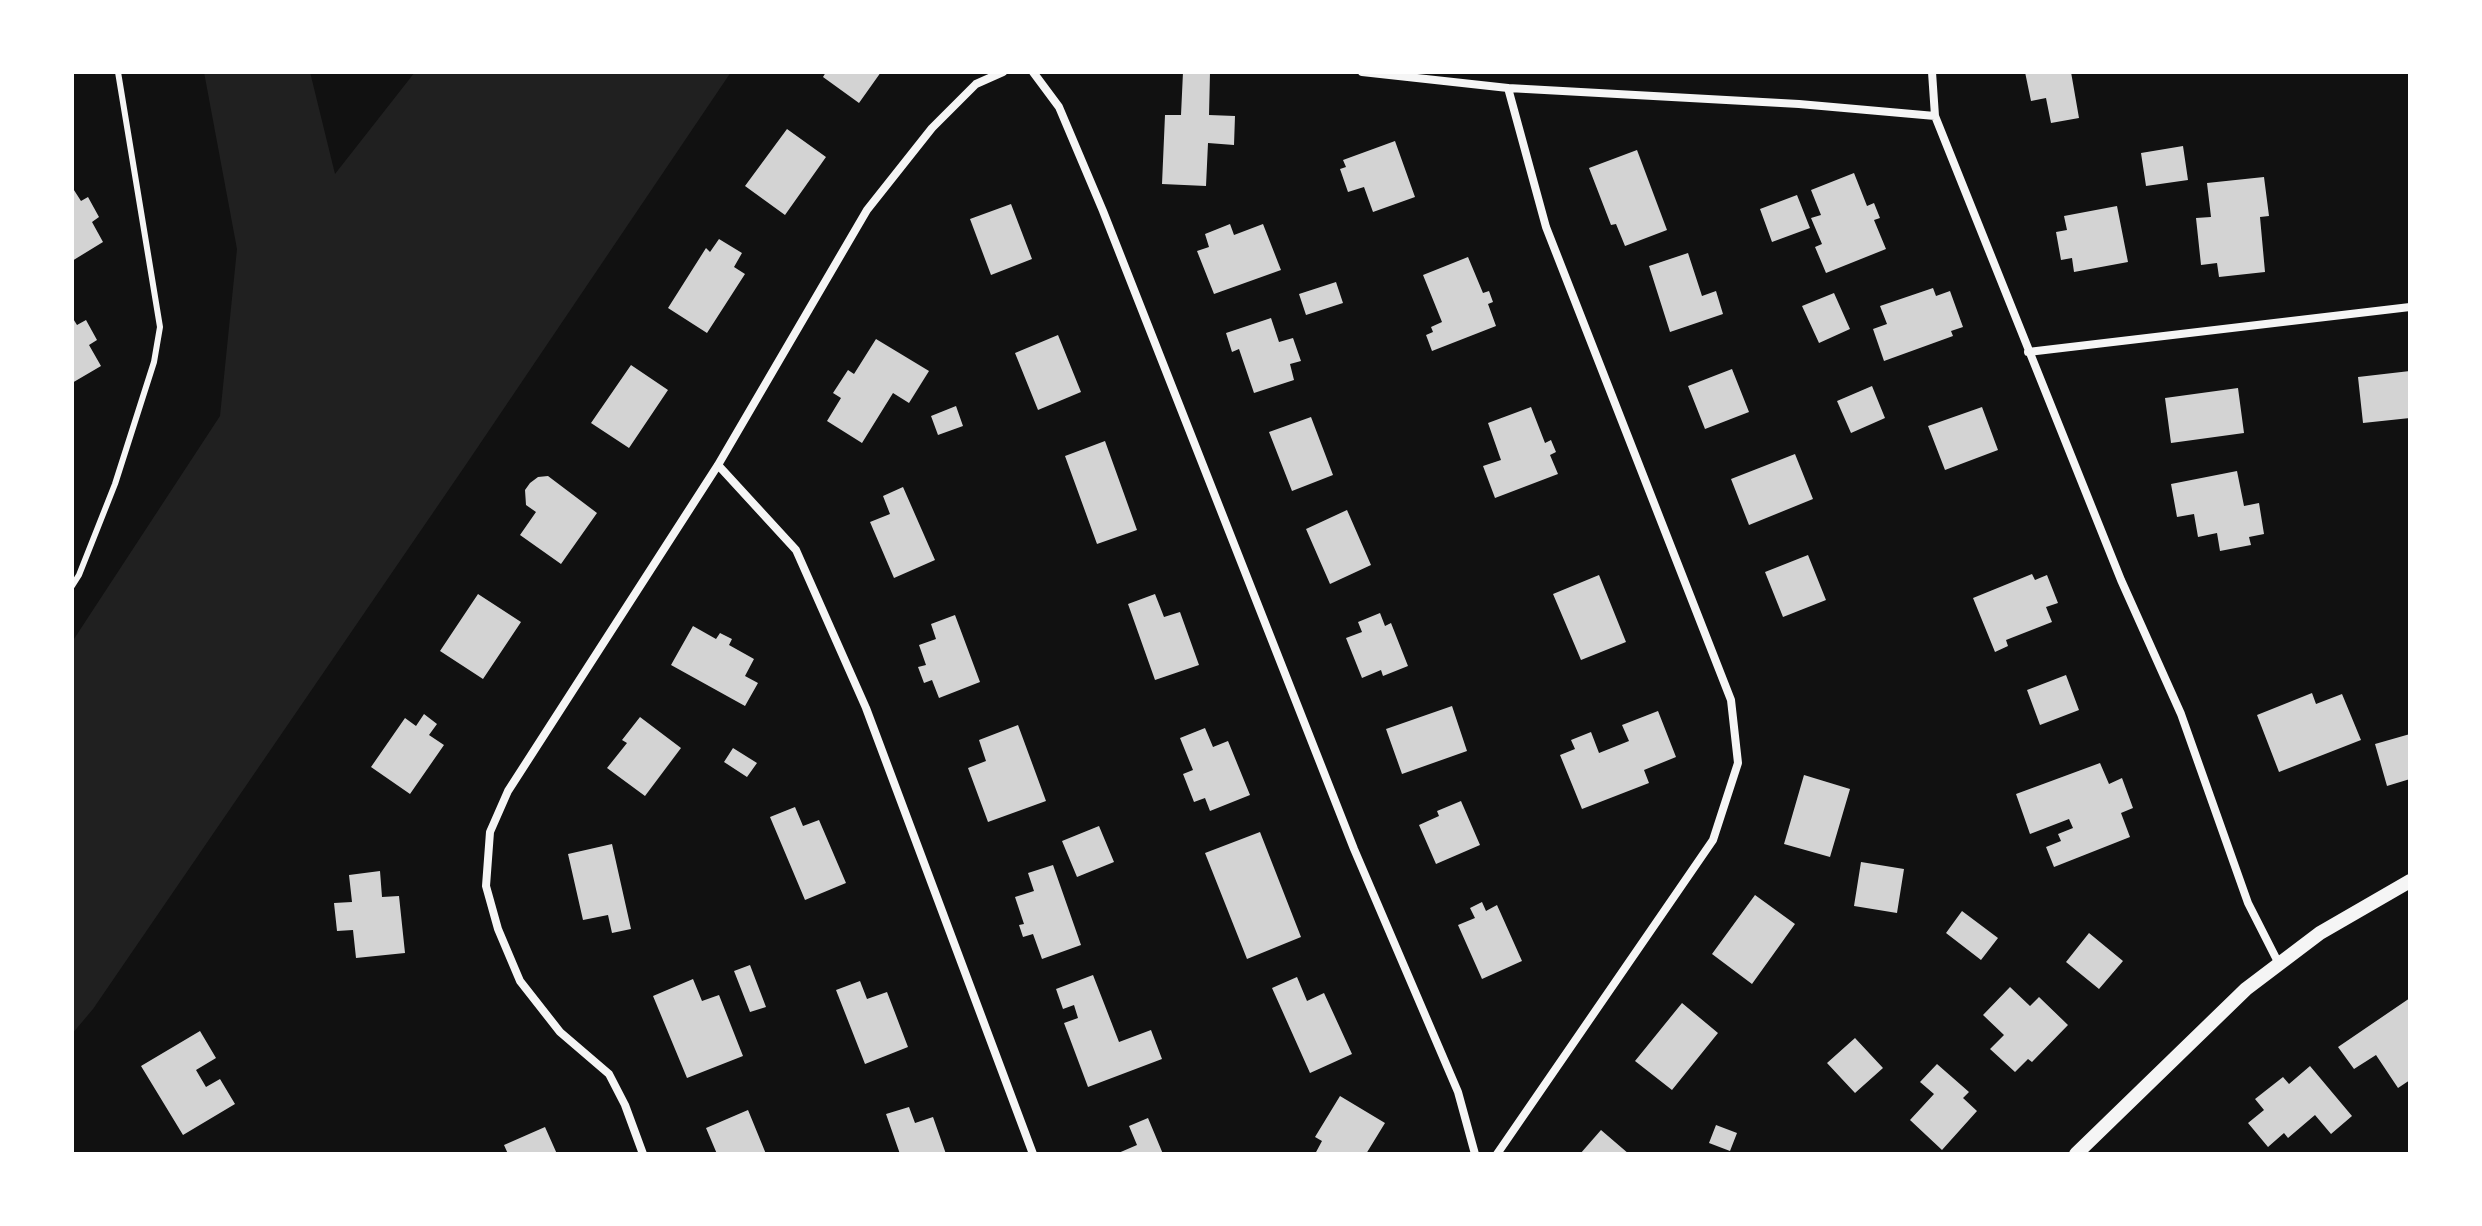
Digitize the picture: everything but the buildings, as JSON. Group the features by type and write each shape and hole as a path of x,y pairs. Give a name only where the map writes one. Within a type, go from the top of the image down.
{"street":[{"path":"643,1154 625,1105 609,1074 560,1032 520,981 498,929 486,886 490,832 508,791 718,465 867,210 932,128 976,84 1003,72"},
{"path":"1033,72 1059,107 1103,211 1354,849 1458,1092 1475,1154"},
{"path":"1362,72 1508,88 1799,104 1935,116"},
{"path":"1932,72 1935,116 2121,580 2181,714 2248,903 2279,964"},
{"path":"1497,1154 1713,840 1738,763 1731,700 1546,227 1508,88"},
{"path":"2028,352 2410,307"},
{"path":"718,465 796,550 866,708 1033,1154"},
{"path":"2076,1154 2246,989 2320,933 2410,881"}],"lane":[{"path":"72,586 115,484 154,362 160,327 118,72"}],"shaded area":[{"path":"204,72 310,72 335,174 415,72 731,72 93,1009 72,1034 72,642 220,416 237,249"}]}
